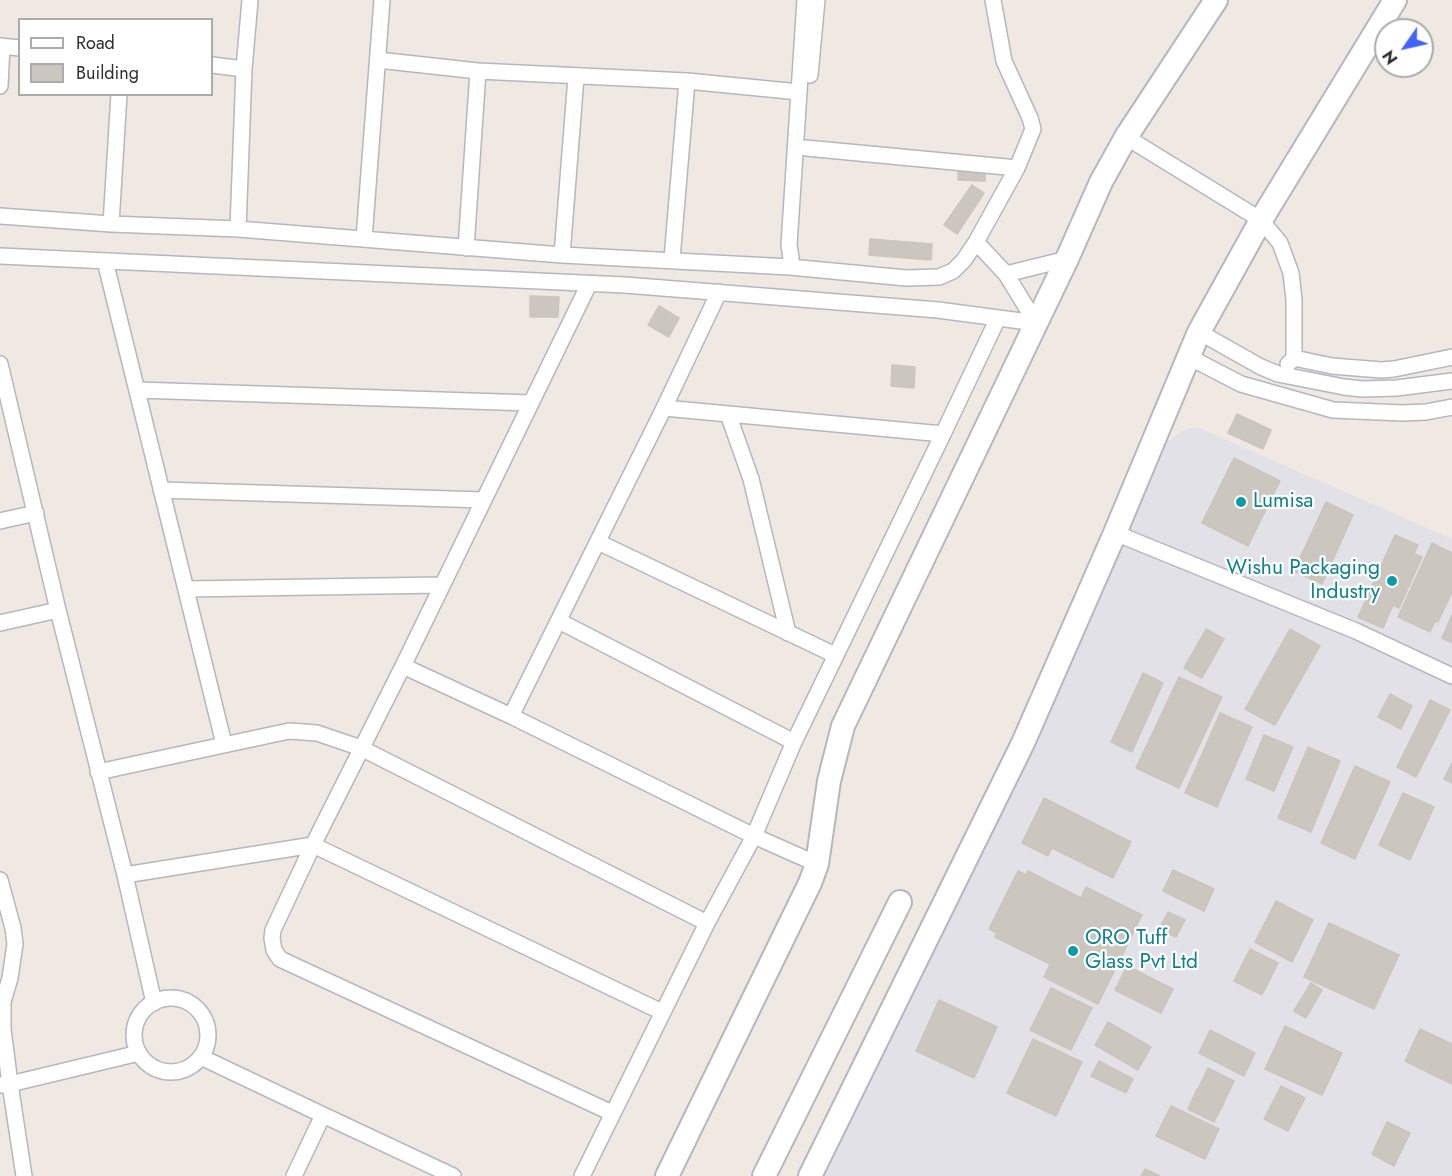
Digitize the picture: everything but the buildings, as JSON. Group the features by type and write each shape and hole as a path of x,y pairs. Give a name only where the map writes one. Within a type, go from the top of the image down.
{"main road":[{"path":"668,1176 810,883 817,864 829,781 843,726 1067,259 1083,220 1126,137 1216,0"},
{"path":"810,1176 1023,743 1115,534 1187,356 1261,220 1395,0"},
{"path":"764,1176 900,902"}],"street":[{"path":"238,229 244,69 250,0"},
{"path":"364,238 382,0"},
{"path":"791,263 789,245 805,0"},
{"path":"791,263 798,245 817,0"},
{"path":"0,216 111,224 238,229 562,255 791,263 906,278 939,278 953,271 976,242 1017,168 1033,129 1004,61 993,0"},
{"path":"0,86 1,46 18,48"},
{"path":"378,60 478,71 687,81 799,92"},
{"path":"213,66 244,69"},
{"path":"466,248 478,71"},
{"path":"562,255 576,77"},
{"path":"672,259 687,81"},
{"path":"111,224 119,96"},
{"path":"1126,137 1261,220 1280,243 1291,273 1294,300 1294,358 1278,374 1267,393"},
{"path":"806,148 1017,168"},
{"path":"976,242 1006,274 1036,323"},
{"path":"0,256 719,292 938,310 1036,323"},
{"path":"1006,274 1067,259"},
{"path":"105,261 224,744"},
{"path":"589,284 403,666 313,844 273,930 272,938 274,951 280,958 612,1113"},
{"path":"510,716 598,542 719,292"},
{"path":"582,1176 707,923 754,836 794,742 998,318"},
{"path":"1199,332 1278,374 1362,389 1414,387 1452,381"},
{"path":"1187,356 1241,384 1333,410 1402,413 1426,412 1452,407"},
{"path":"1294,358 1332,366 1381,370 1404,368 1452,357"},
{"path":"0,364 58,610 126,875 154,1003"},
{"path":"138,390 531,403"},
{"path":"664,408 943,434"},
{"path":"728,414 750,479 788,633"},
{"path":"161,490 484,500"},
{"path":"0,521 36,513"},
{"path":"1115,534 1356,632 1452,676"},
{"path":"598,542 835,655"},
{"path":"187,589 441,585"},
{"path":"0,623 58,610"},
{"path":"558,621 794,742"},
{"path":"403,666 754,836 817,864"},
{"path":"98,772 289,731 317,733 361,748 707,923"},
{"path":"126,875 313,844 662,1012"},
{"path":"0,880 13,928 7,951 10,978 3,1002 5,1084 24,1176"},
{"path":"167,999 181,1000 194,1006 203,1017 208,1030 207,1044 201,1057 191,1067 177,1072 162,1071 148,1064 139,1053 134,1039 136,1024 142,1012 154,1003 167,999"},
{"path":"5,1084 139,1053"},
{"path":"201,1057 322,1115 422,1170 453,1176"},
{"path":"294,1176 322,1115"}],"shaded area":[{"path":"1197,427 1452,539 1452,1176 815,1176 1024,753 1140,505 1166,443 1183,430"}],"place":[{"name":"Lumisa","path":"1241,502"},
{"name":"Wishu Packaging Industry","path":"1392,581"},
{"name":"ORO Tuff Glass Pvt Ltd","path":"1073,951"}]}
